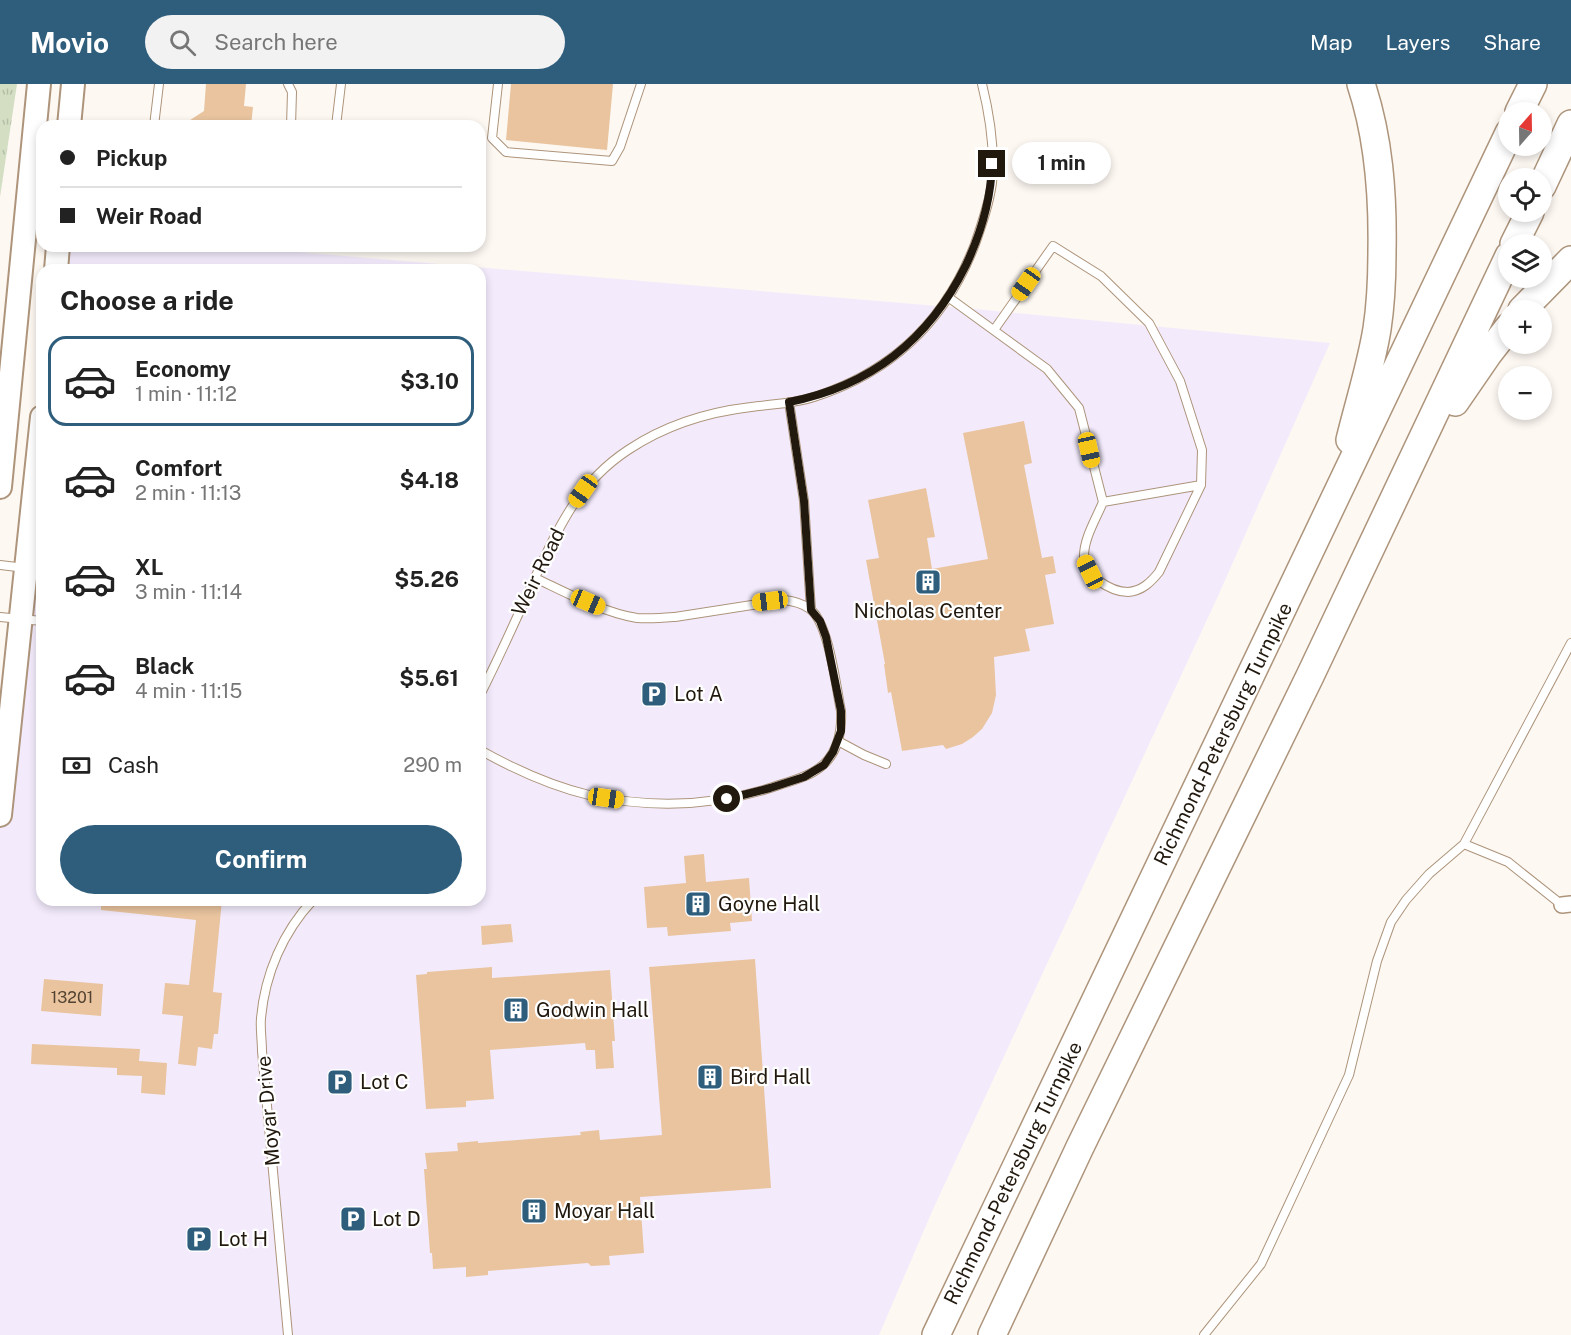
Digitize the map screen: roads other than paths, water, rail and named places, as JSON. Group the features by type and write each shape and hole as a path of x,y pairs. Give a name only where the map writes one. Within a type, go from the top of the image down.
{"highway":[{"path":"1336,497 1377,330 1382,288 1381,187 1376,143 1361,84"},
{"path":"1524,102 1533,84"},
{"path":"1550,168 1571,124"},
{"name":"Richmond-Petersburg Turnpike","path":"936,1335 1498,156"},
{"path":"1532,300 1571,260"},
{"path":"992,1335 1080,1147 1315,665 1498,279"},
{"path":"1411,464 1498,341"}],"main road":[{"path":"0,487 3,422 39,84"},
{"path":"70,120 73,84"},
{"path":"0,816 21,619 34,569 36,531"}],"lane":[{"path":"155,120 159,84"},
{"path":"288,84 292,92 291,120"},
{"path":"337,120 341,84"},
{"path":"498,84 492,138 506,152 612,161 620,147 641,84"},
{"name":"Weir Road","path":"486,681 565,516 583,491 605,468 628,450 657,434 686,422 719,412 812,398 843,387 893,358 929,324 956,286 984,221 992,183 992,145 989,112 982,84"},
{"path":"948,297 1047,369 1079,408 1103,502 1086,542 1083,558 1090,572 1101,583 1117,590 1130,592 1143,588 1159,572 1201,485 1202,450 1180,381 1149,323 1101,276 1053,246 994,330"},
{"path":"789,402 804,501 811,610"},
{"path":"1103,502 1201,485"},
{"path":"0,566 34,569"},
{"path":"486,753 538,778 587,794 648,804 689,803 727,799 804,777 824,765 838,741 842,723 841,711 826,637 820,621 811,610 798,603 784,600 675,617 636,618 603,608 535,578"},
{"path":"1204,1335 1261,1264 1349,1075 1377,961 1391,922 1406,900 1429,874 1464,844 1571,643"},
{"path":"838,741 886,764"},
{"path":"1464,844 1508,862 1567,905"},
{"name":"Moyar Drive","path":"288,1335 261,1020 271,971 297,918 308,906"}],"place":[{"name":"Nicholas Center","path":"928,582"},
{"name":"Lot A","path":"654,694"},
{"name":"Goyne Hall","path":"698,904"},
{"name":"Godwin Hall","path":"516,1010"},
{"name":"Bird Hall","path":"710,1077"},
{"name":"Lot C","path":"340,1082"},
{"name":"Moyar Hall","path":"534,1211"},
{"name":"Lot D","path":"353,1219"},
{"name":"Lot H","path":"199,1239"}]}
